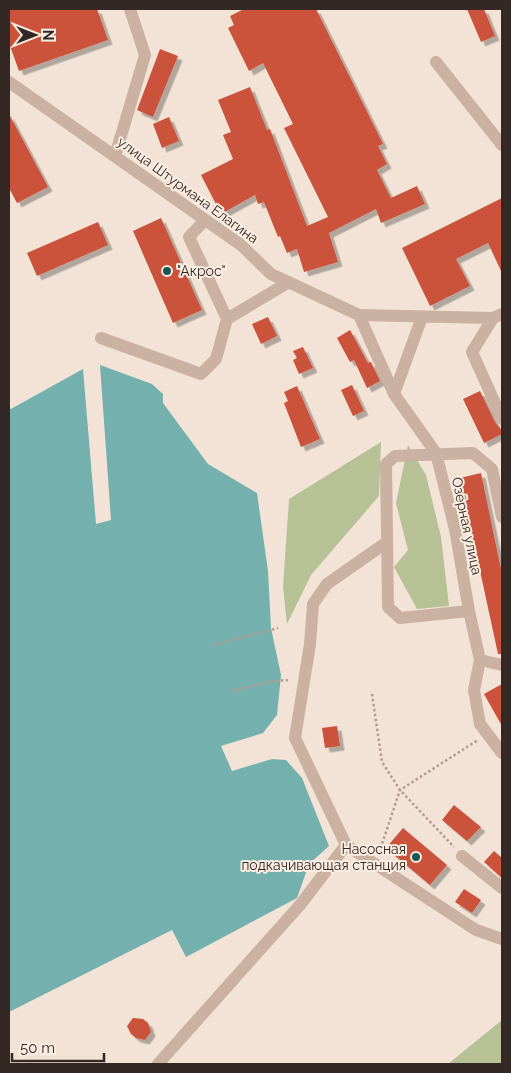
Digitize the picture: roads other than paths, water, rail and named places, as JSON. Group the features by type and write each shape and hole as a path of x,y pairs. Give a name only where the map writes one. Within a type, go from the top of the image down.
{"street":[{"path":"115,156 145,55 130,9"},
{"path":"436,62 502,145"},
{"name":"улица Штурмана Елагина","path":"9,82 241,245 271,274 359,315 422,317 498,316"},
{"path":"101,338 201,374 216,359 227,320 189,237 205,220"},
{"path":"227,320 288,282"},
{"name":"Озёрная улица","path":"359,315 394,394 436,454 455,529 469,612 480,660 474,690 480,724 502,753"},
{"path":"498,316 472,352 502,419"},
{"path":"394,394 422,317"},
{"path":"469,612 400,618 388,608 386,464 395,456 473,453 492,469 502,516"},
{"path":"387,542 326,584 313,604 310,644 295,738 346,845 476,930 502,939"},
{"path":"480,660 502,665"},
{"path":"158,1064 300,905 346,845"},
{"path":"462,856 502,888"}],"water":[{"path":"100,365 152,384 163,394 163,403 208,464 257,493 268,571 271,628 281,675 277,715 263,733 221,746 232,771 272,759 286,760 302,778 329,846 309,864 297,898 186,957 172,930 9,1012 9,410 83,369 96,524 111,520"}],"place":[{"name":"\"Акрос\"","path":"167,271"},
{"name":"Насосная подкачивающая станция","path":"416,857"}]}
